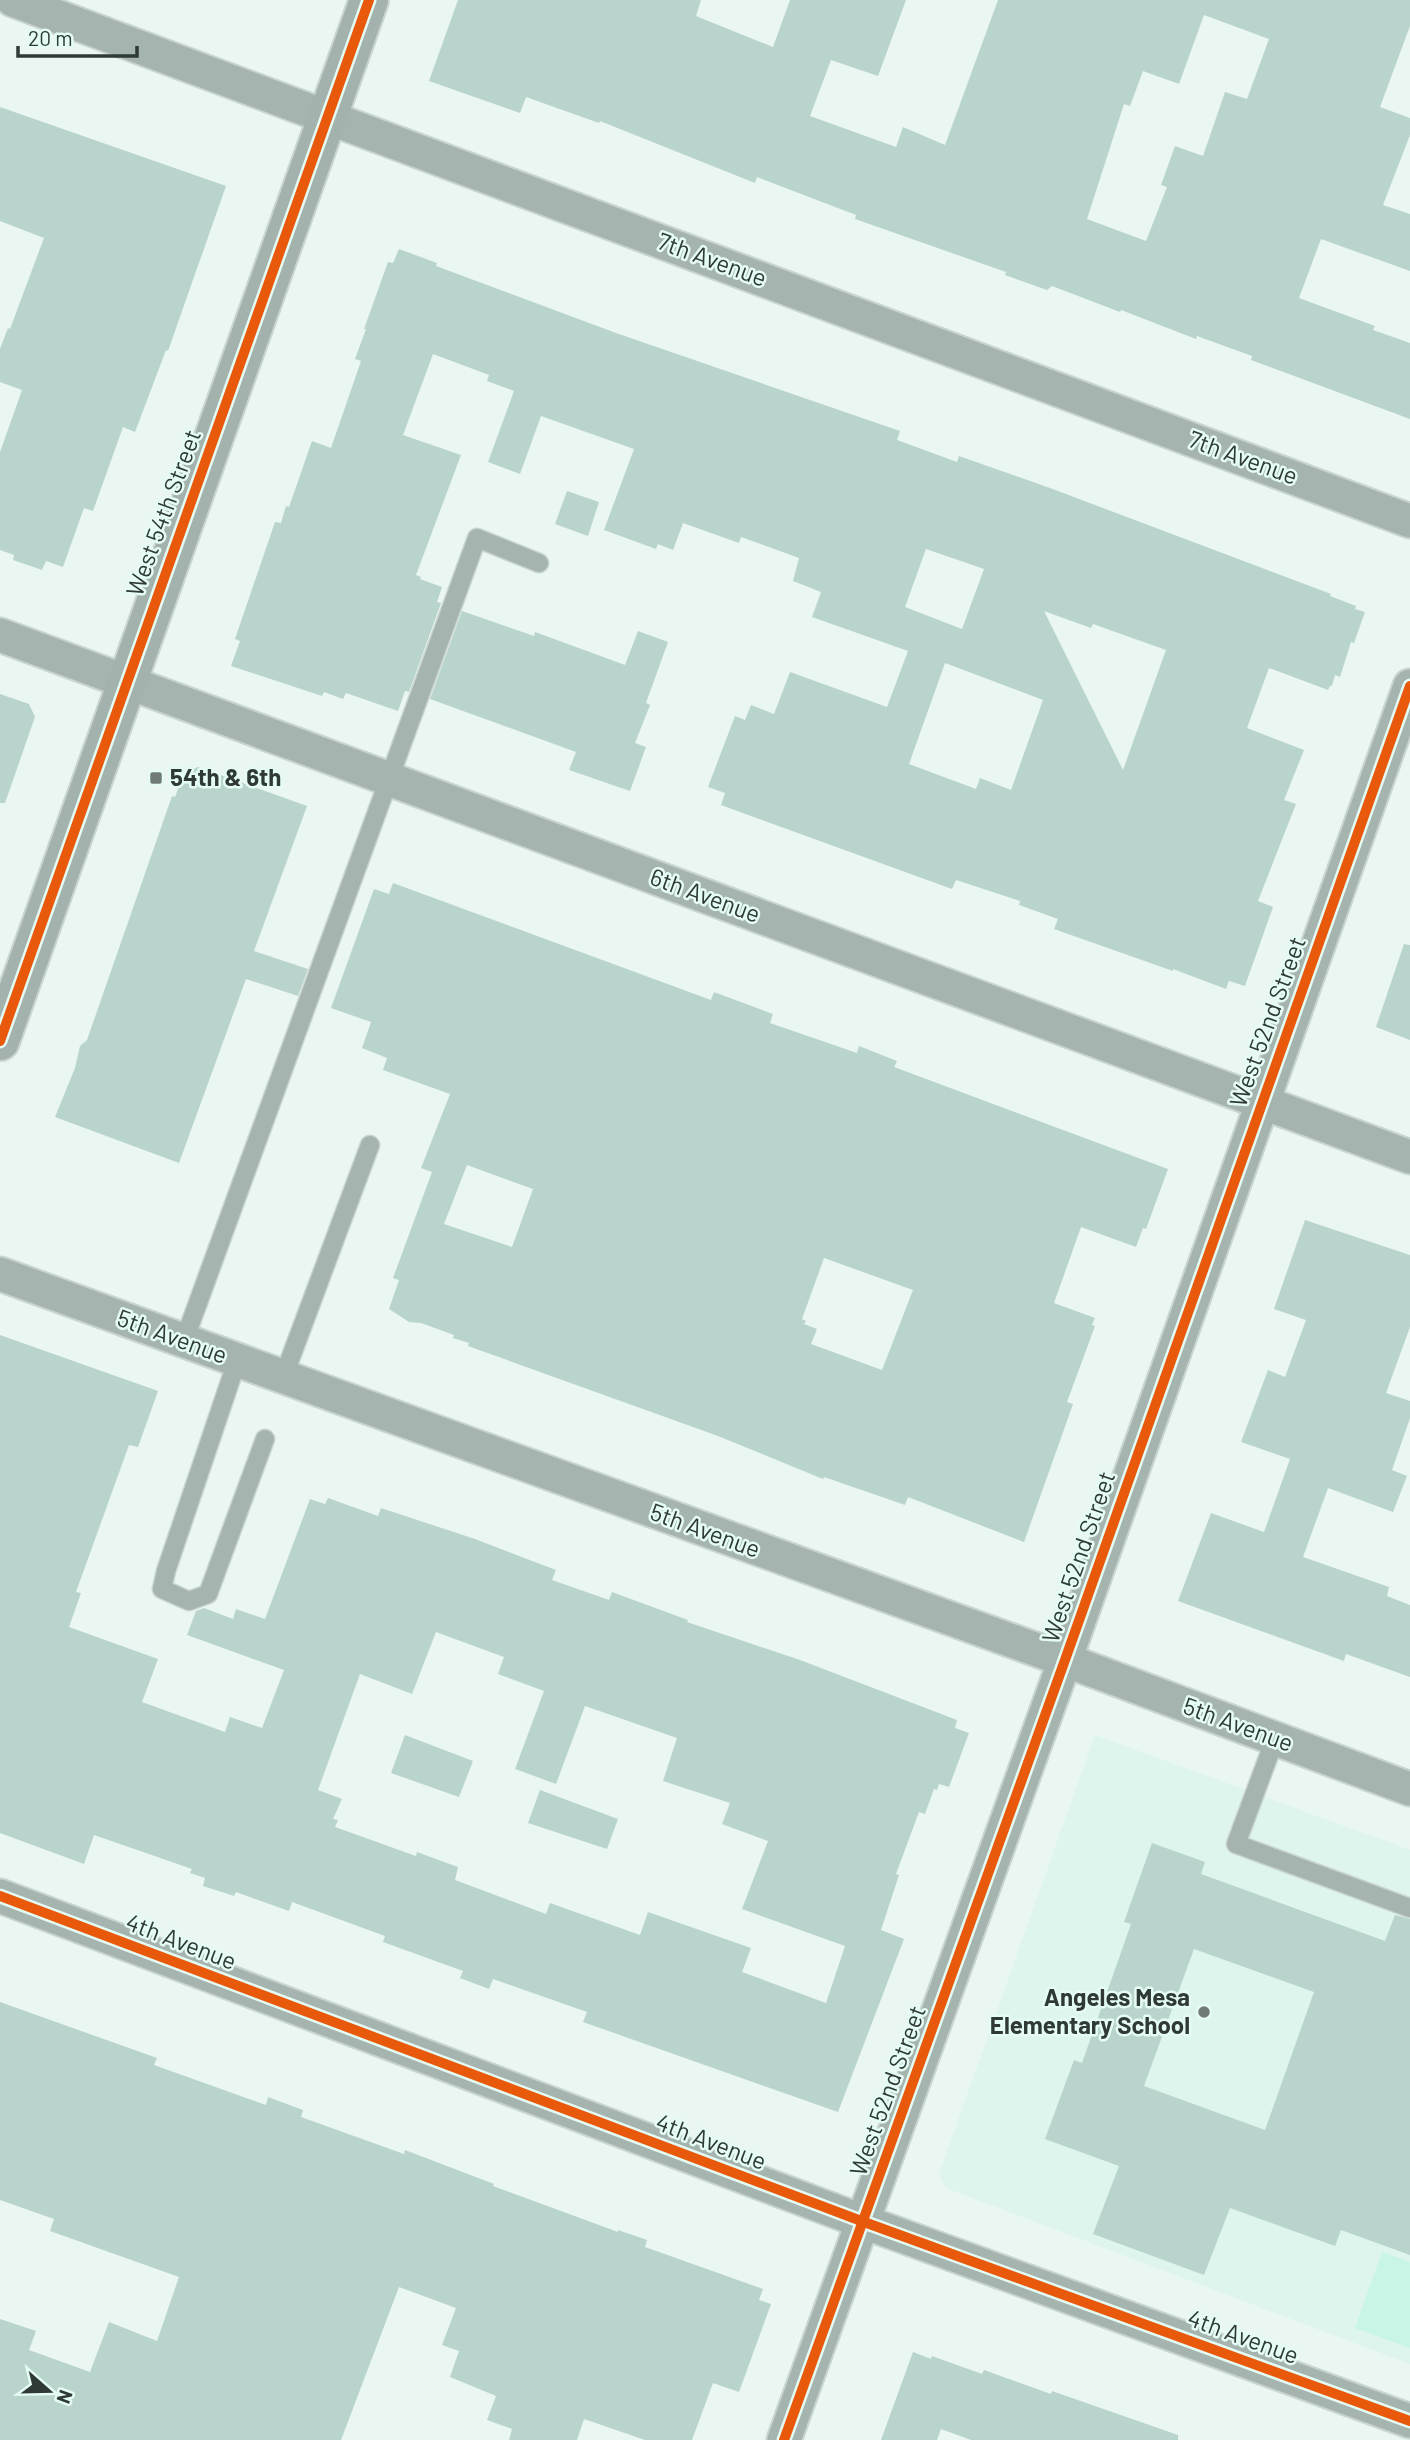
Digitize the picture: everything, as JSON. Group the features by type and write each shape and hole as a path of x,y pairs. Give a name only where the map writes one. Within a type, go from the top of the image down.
{"street":[{"name":"7th Avenue","path":"13,0 1410,521"},
{"name":"West 54th Street","path":"0,1041 369,0"},
{"name":"6th Avenue","path":"0,635 1410,1157"},
{"name":"West 52nd Street","path":"783,2440 1065,1660 1410,686"},
{"name":"5th Avenue","path":"0,1273 1065,1660 1410,1789"},
{"name":"4th Avenue","path":"0,1896 864,2222 1410,2420"}],"lane":[{"path":"184,1341 391,780 477,538 539,564"},
{"path":"283,1378 370,1145"},
{"path":"237,1361 162,1589 189,1601 208,1594 265,1439"},
{"path":"1275,1739 1237,1844 1410,1908"}],"shaded area":[{"name":"Angeles Mesa Elementary School","path":"1095,1735 1410,1850 1410,2364 946,2188 939,2174"}],"green space":[{"path":"1382,2252 1410,2262 1410,2348 1355,2328"}],"building":[{"path":"458,0 701,0 696,16 773,47 790,0 906,0 878,76 831,60 810,116 896,147 903,127 945,145 998,0 1410,0 1410,26 1380,107 1410,118 1410,135 1383,205 1410,214 1410,271 1321,239 1299,298 1375,326 1373,330 1410,343 1410,419 1251,360 1252,356 1197,336 1196,339 1052,286 1047,290 1005,275 1006,272 855,219 856,215 757,177 755,183 600,121 599,123 526,97 520,113 429,81","holes":["1204,15 1269,39 1247,99 1225,92 1203,156 1175,146 1161,185 1167,187 1146,241 1087,219 1124,104 1130,106 1143,71 1179,84"]},
{"path":"0,107 226,186 168,351 166,350 135,432 123,427 93,511 84,508 63,567 46,561 42,570 13,560 14,555 0,550 0,452 22,390 0,382 0,349 44,238 0,221"},
{"path":"399,249 437,263 436,266 616,333 900,431 897,440 957,462 959,456 1050,488 1331,594 1330,596 1365,612 1354,643 1351,642 1340,677 1335,675 1328,690 1269,668 1247,728 1304,750 1284,800 1296,804 1258,901 1273,907 1245,986 1229,981 1226,989 1173,971 1054,929 1058,919 1019,905 1020,901 956,880 952,889 721,805 725,793 708,787 735,716 745,720 751,705 774,714 790,672 887,707 908,651 812,617 821,592 793,581 799,558 741,537 739,543 683,523 673,550 658,544 656,549 604,530 634,449 541,416 520,474 488,462 514,391 487,381 489,375 433,354 403,435 461,455 416,575 442,587 437,602 441,603 409,692 405,691 398,711 346,693 343,699 324,692 322,696 231,666 240,641 235,639 275,522 281,523 286,506 289,507 312,441 331,448 361,361 355,359 364,329 388,262 393,263","holes":["926,549 984,569 962,629 905,607","1044,611 1091,628 1093,624 1166,650 1123,770","945,663 1043,700 1011,790 980,778 976,789 909,764"]},
{"path":"567,491 599,502 588,536 555,524"},
{"path":"462,611 534,636 535,632 625,665 638,631 668,642 646,703 650,705 635,743 646,747 630,791 569,770 576,752 430,699"},
{"path":"0,694 29,704 35,717 5,803 0,803"},
{"path":"198,767 307,806 254,951 308,969 298,996 246,979 179,1163 55,1117 75,1068 80,1046 87,1040 172,796 175,797 184,773"},
{"path":"393,883 711,1000 714,992 773,1014 770,1023 857,1053 859,1046 897,1061 894,1067 1168,1169 1146,1229 1143,1228 1136,1247 1081,1227 1054,1303 1095,1318 1092,1325 1095,1326 1067,1402 1073,1404 1024,1542 908,1497 905,1505 824,1477 823,1479 718,1436 468,1346 469,1343 453,1338 454,1335 421,1323 409,1322 389,1309 399,1280 393,1278 432,1172 421,1168 450,1094 383,1070 387,1058 362,1048 371,1022 331,1008 374,889 389,894","holes":["467,1165 533,1189 512,1247 444,1224","824,1258 913,1290 882,1370 811,1344 817,1329 804,1324 806,1321 802,1319"]},
{"path":"1404,944 1410,945 1410,1040 1376,1027"},
{"path":"1305,1220 1410,1255 1410,1327 1386,1393 1410,1401 1410,1418 1392,1470 1407,1476 1393,1512 1328,1488 1303,1557 1389,1587 1387,1596 1410,1605 1410,1677 1346,1654 1344,1661 1178,1601 1211,1513 1264,1532 1290,1459 1241,1442 1268,1370 1285,1377 1306,1320 1274,1309"},
{"path":"0,1335 158,1391 138,1447 129,1445 76,1592 81,1593 69,1627 158,1659 142,1702 225,1732 230,1717 262,1728 284,1670 187,1635 196,1611 204,1608 233,1619 236,1609 265,1619 310,1499 325,1504 328,1498 378,1516 381,1508 475,1539 556,1570 552,1580 609,1600 612,1592 688,1620 687,1622 800,1660 957,1720 955,1728 969,1733 949,1787 939,1784 937,1790 934,1789 925,1814 919,1812 896,1874 899,1875 881,1930 904,1939 838,2112 583,2022 587,2012 493,1979 489,1989 460,1978 463,1971 383,1942 385,1936 292,1902 289,1911 236,1892 234,1896 203,1886 205,1878 190,1873 192,1869 94,1835 84,1864 0,1833","holes":["436,1632 504,1657 498,1674 544,1691 515,1769 556,1784 585,1706 677,1738 663,1781 730,1803 722,1824 768,1841 742,1909 845,1946 826,2003 742,1972 751,1948 648,1912 640,1935 550,1903 546,1914 455,1880 458,1867 417,1852 416,1856 335,1827 338,1820 333,1819 342,1799 318,1790 360,1674 412,1694"]},
{"path":"405,1735 473,1761 459,1797 391,1773"},
{"path":"540,1790 618,1819 607,1849 528,1823"},
{"path":"1152,1843 1205,1862 1201,1874 1385,1941 1395,1915 1410,1919 1410,2255 1341,2230 1335,2246 1230,2208 1204,2275 1093,2234 1119,2166 1045,2139 1074,2060 1082,2063 1131,1924 1124,1922","holes":["1194,1949 1314,1992 1265,2130 1144,2086"]},
{"path":"0,2002 157,2058 154,2065 266,2105 268,2097 303,2110 301,2117 404,2154 405,2150 494,2184 493,2186 647,2240 645,2247 763,2289 759,2300 771,2304 739,2392 713,2383 692,2440 645,2440 584,2419 577,2440 509,2440 512,2429 487,2420 496,2396 450,2377 459,2351 442,2345 456,2308 399,2287 341,2440 0,2440 0,2319 36,2331 29,2350 90,2372 109,2322 157,2341 179,2277 50,2231 54,2219 0,2200"},
{"path":"913,2352 982,2374 984,2370 1051,2394 1052,2391 1178,2435 1178,2440 971,2440 941,2429 937,2440 881,2440"}],"cycle path":[{"path":"0,1041 369,0"},
{"path":"784,2440 1065,1660 1410,686"},
{"path":"0,1896 864,2222 1410,2421"}],"place":[{"name":"54th & 6th","path":"156,778"},
{"name":"Angeles Mesa Elementary School","path":"1204,2012"}]}
